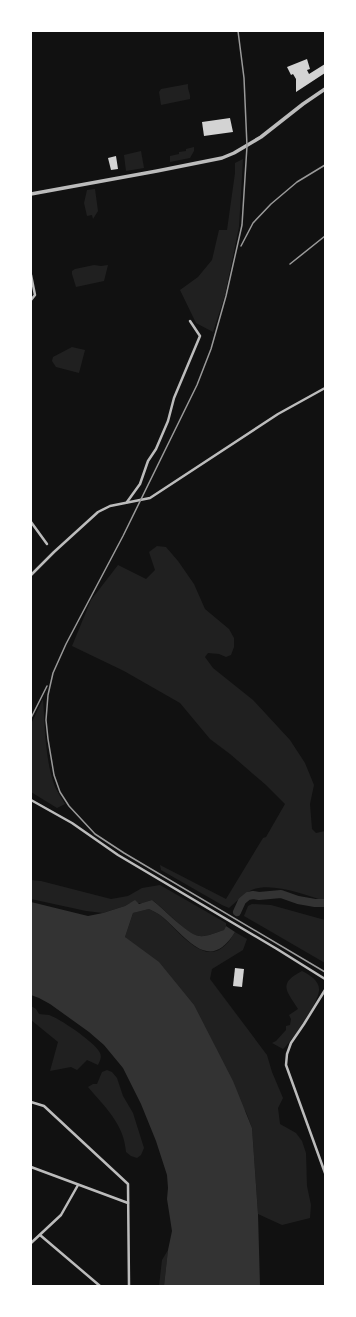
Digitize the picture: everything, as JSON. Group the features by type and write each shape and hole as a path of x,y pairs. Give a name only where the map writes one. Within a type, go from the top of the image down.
{"street":[{"path":"31,194 171,169 222,158 240,150 261,137 325,89"},
{"path":"31,275 34,294 31,300"},
{"path":"127,502 140,484 148,461 156,449 168,421 174,398 200,336 190,321"},
{"path":"31,575 98,512 110,506 150,498 278,414 325,388"},
{"path":"31,522 47,544"},
{"path":"31,800 72,823 118,855 277,949 325,980"},
{"path":"325,990 291,1043 287,1054 286,1065 325,1173"},
{"path":"31,1102 44,1106 128,1184 129,1286"},
{"path":"31,1167 128,1203"},
{"path":"31,1243 61,1215 78,1185"},
{"path":"40,1235 100,1286"}],"shaded area":[{"path":"188,84 190,99 161,105 159,92 161,89"},
{"path":"194,147 194,151 190,158 170,162 170,156 179,154 179,152 186,151 186,149"},
{"path":"141,151 144,168 126,171 124,155"},
{"path":"243,159 239,227 225,295 213,332 196,323 180,290 198,277 212,260 219,230 227,230 235,163"},
{"path":"95,189 98,211 93,219 92,215 87,216 84,203 87,190"},
{"path":"94,265 108,265 104,281 76,287 72,271"},
{"path":"72,347 85,350 79,373 56,367 52,361 53,357"},
{"path":"157,546 166,547 178,561 194,584 205,609 229,629 234,638 234,647 231,655 226,657 219,654 208,653 205,657 213,668 253,700 290,740 305,763 314,785 310,804 312,829 316,833 325,831 325,901 290,890 262,888 254,889 248,892 229,908 161,870 160,865 226,899 263,838 266,837 285,804 266,785 210,739 180,703 124,671 72,646 91,600 118,565 146,579 155,570 149,552"},
{"path":"43,699 49,766 55,787 65,804 57,808 31,792 31,724"},
{"path":"31,880 41,881 111,899 128,896 142,888 160,885 226,923 226,926 224,930 209,935 194,935 152,900 143,903 130,903 103,913 86,911 31,899"},
{"path":"135,900 139,904 152,900 182,926 199,936 209,935 224,930 226,926 235,932 225,945 215,951 206,951 197,947 160,915 149,909 133,913 125,937 159,962 194,1005 233,1081 252,1128 258,1214 260,1286 164,1286 168,1250 172,1231 167,1199 167,1175 156,1141 141,1104 123,1068 104,1045 89,1032 50,1004 31,995 31,902 88,916 125,906"},
{"path":"252,904 271,905 325,920 325,963 244,916 248,906"},
{"path":"149,909 160,915 189,942 202,950 209,952 217,951 228,943 235,932 247,939 243,950 212,969 210,979 267,1055 272,1072 283,1098 278,1108 280,1124 296,1133 302,1141 306,1153 307,1186 311,1205 310,1218 282,1225 258,1214 252,1128 246,1112 125,937 133,913"},
{"path":"302,971 316,981 319,991 314,1005 304,1022 283,1049 272,1043 276,1041 286,1030 286,1026 290,1025 291,1019 289,1015 298,1009 286,988 289,980"},
{"path":"31,1006 36,1009 39,1014 49,1015 61,1021 92,1043 101,1054 98,1065 87,1060 77,1070 71,1067 50,1071 58,1042 31,1020"},
{"path":"107,1070 112,1072 117,1078 123,1096 133,1113 144,1148 141,1155 137,1158 126,1152 122,1133 118,1124 88,1087 93,1084 97,1084 102,1072"},
{"path":"168,1250 164,1286 159,1286 162,1260"}],"building":[{"path":"307,59 310,69 307,70 309,74 325,64 325,73 296,92 296,79 293,74 291,75 287,67"},
{"path":"230,118 233,132 204,136 202,122"},
{"path":"116,156 118,169 111,170 108,158"},
{"path":"235,968 244,969 242,987 233,986"}],"waterway":[{"path":"237,912 242,901 248,896 253,895 259,896 281,894 298,900 325,903"}],"railway":[{"path":"238,31 244,78 247,146 242,225 226,296 211,349 197,385 123,536 66,644 53,673 48,695 46,720 54,775 60,792 69,806 95,834 124,853 325,972"},
{"path":"241,246 253,223 271,204 297,182 325,165"},
{"path":"290,264 325,236"},
{"path":"31,718 47,686"}]}
